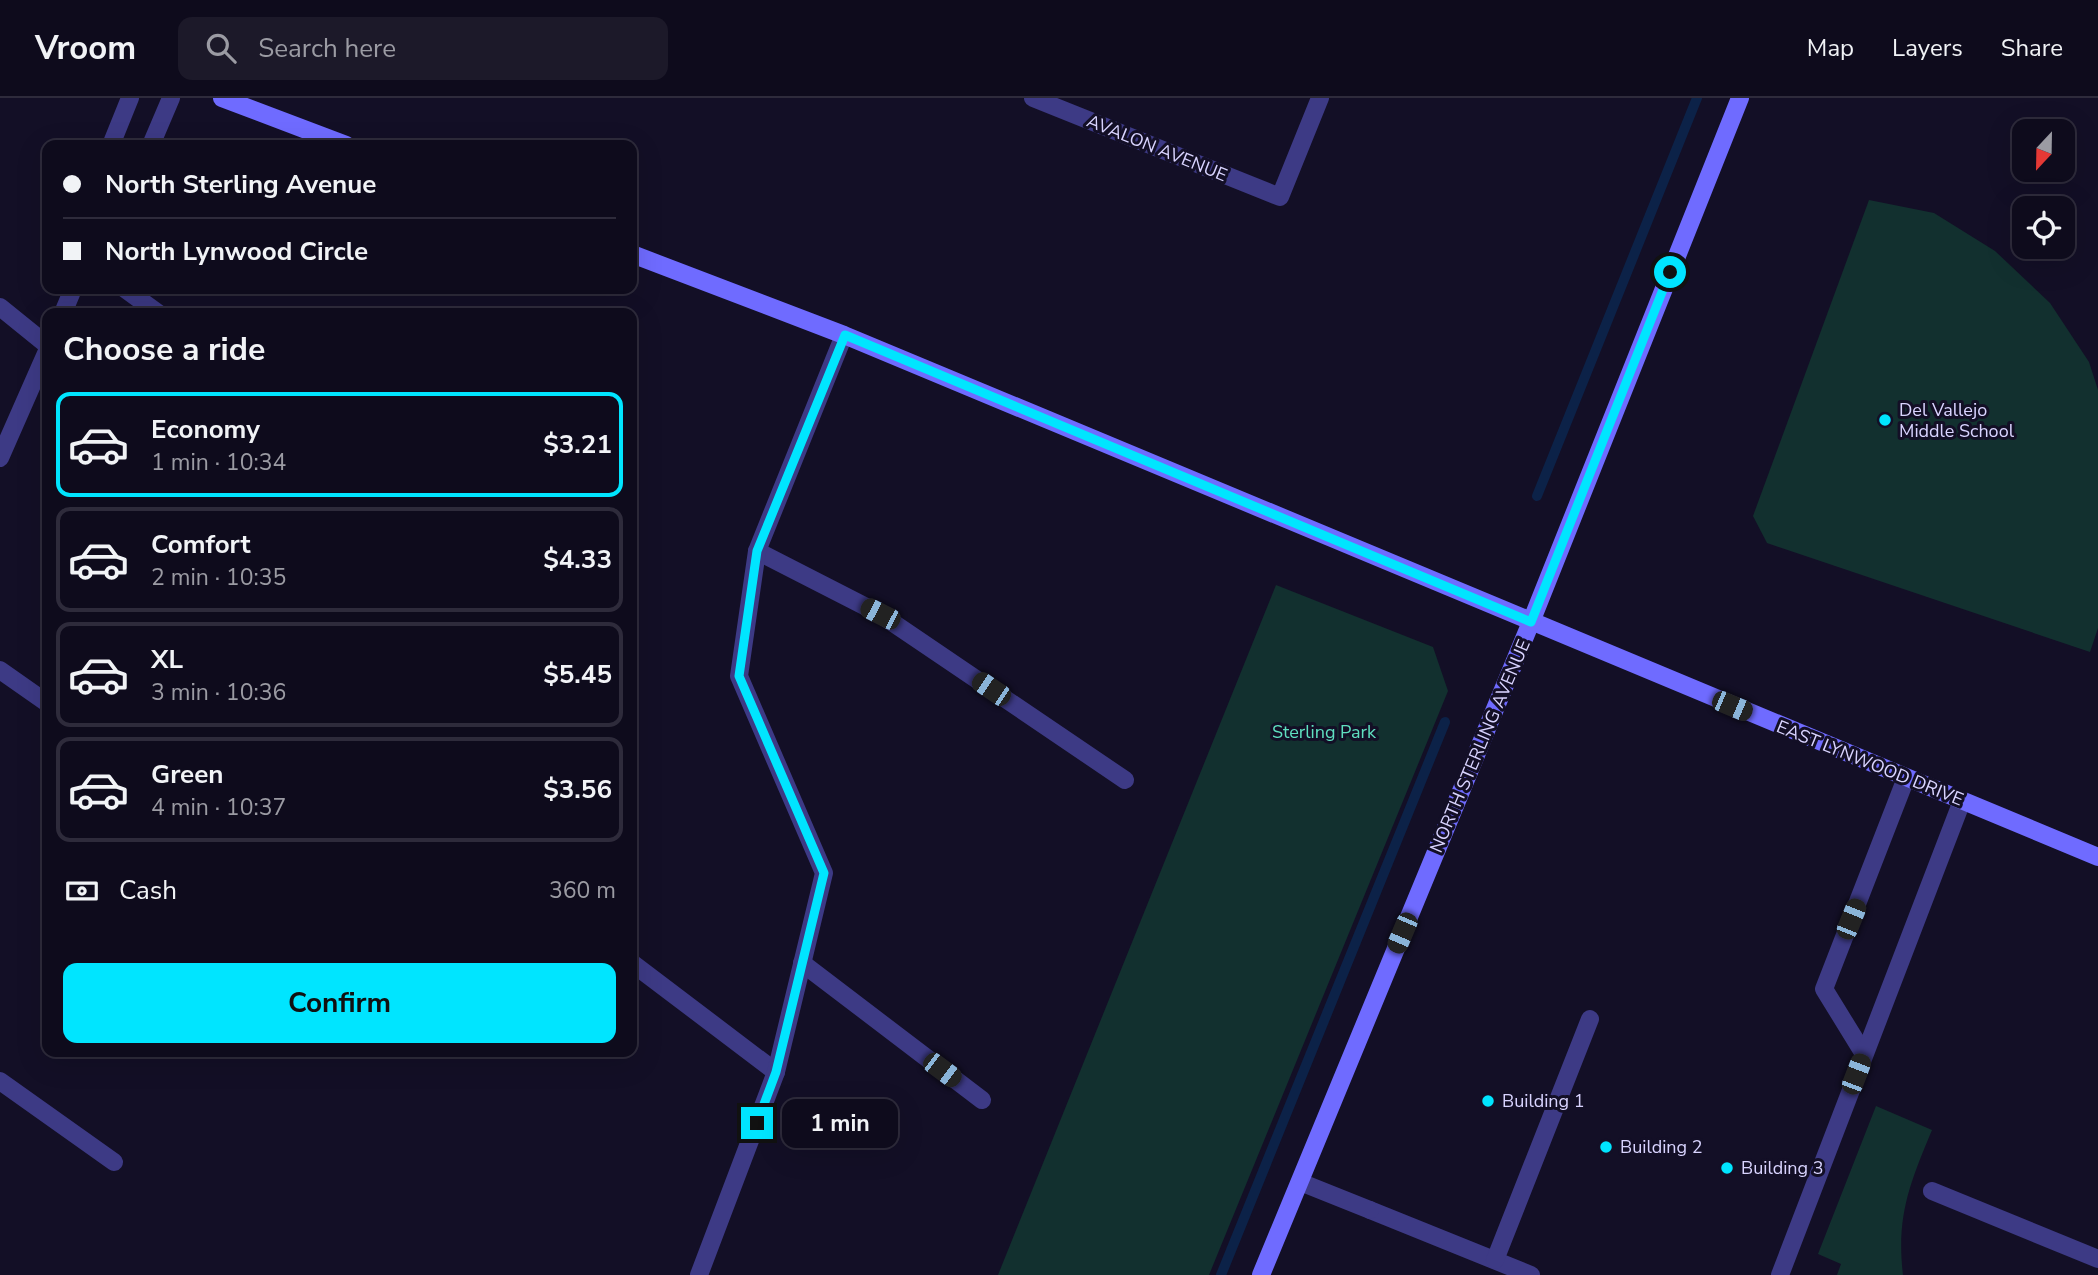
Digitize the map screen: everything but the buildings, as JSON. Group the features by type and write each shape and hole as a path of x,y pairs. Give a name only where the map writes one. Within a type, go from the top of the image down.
{"main road":[{"path":"222,98 333,140"},
{"name":"NORTH STERLING AVENUE","path":"1261,1275 1531,622 1740,98"},
{"name":"EAST LYNWOOD DRIVE","path":"637,256 845,335 2098,857"}],"street":[{"path":"113,140 130,98"},
{"path":"153,140 171,98"},
{"name":"AVALON AVENUE","path":"1033,98 1280,197 1320,98"},
{"path":"132,294 151,308"},
{"path":"0,307 42,344"},
{"path":"699,1275 776,1072 824,873 739,676 757,551 845,335"},
{"path":"0,458 42,360"},
{"path":"757,551 880,614 1125,780"},
{"path":"0,670 42,699"},
{"path":"1864,1054 1824,989 1906,778"},
{"path":"1780,1275 1962,801"},
{"path":"802,963 982,1100"},
{"path":"637,966 776,1072"},
{"path":"1495,1260 1590,1019"},
{"path":"0,1081 114,1162"},
{"path":"1300,1182 1531,1275"},
{"path":"1932,1191 2098,1259"}],"green space":[{"path":"1869,200 1934,213 1995,251 2050,303 2089,362 2098,390 2098,628 2090,652 1767,543 1753,516"},
{"name":"Sterling Park","path":"1276,585 1433,647 1448,691 1209,1275 998,1275"},
{"path":"1876,1106 1932,1130 1911,1184 1903,1217 1903,1275 1837,1275 1841,1264 1818,1254"}],"waterway":[{"path":"1537,496 1697,98"},
{"path":"1221,1275 1445,722"}],"place":[{"name":"Del Vallejo Middle School","path":"1885,420"},
{"name":"Building 1","path":"1488,1101"},
{"name":"Building 2","path":"1606,1147"},
{"name":"Building 3","path":"1727,1168"}],"route":[{"path":"757,1123 776,1072 824,873 739,676 757,551 845,335 1531,622 1670,272"}]}
